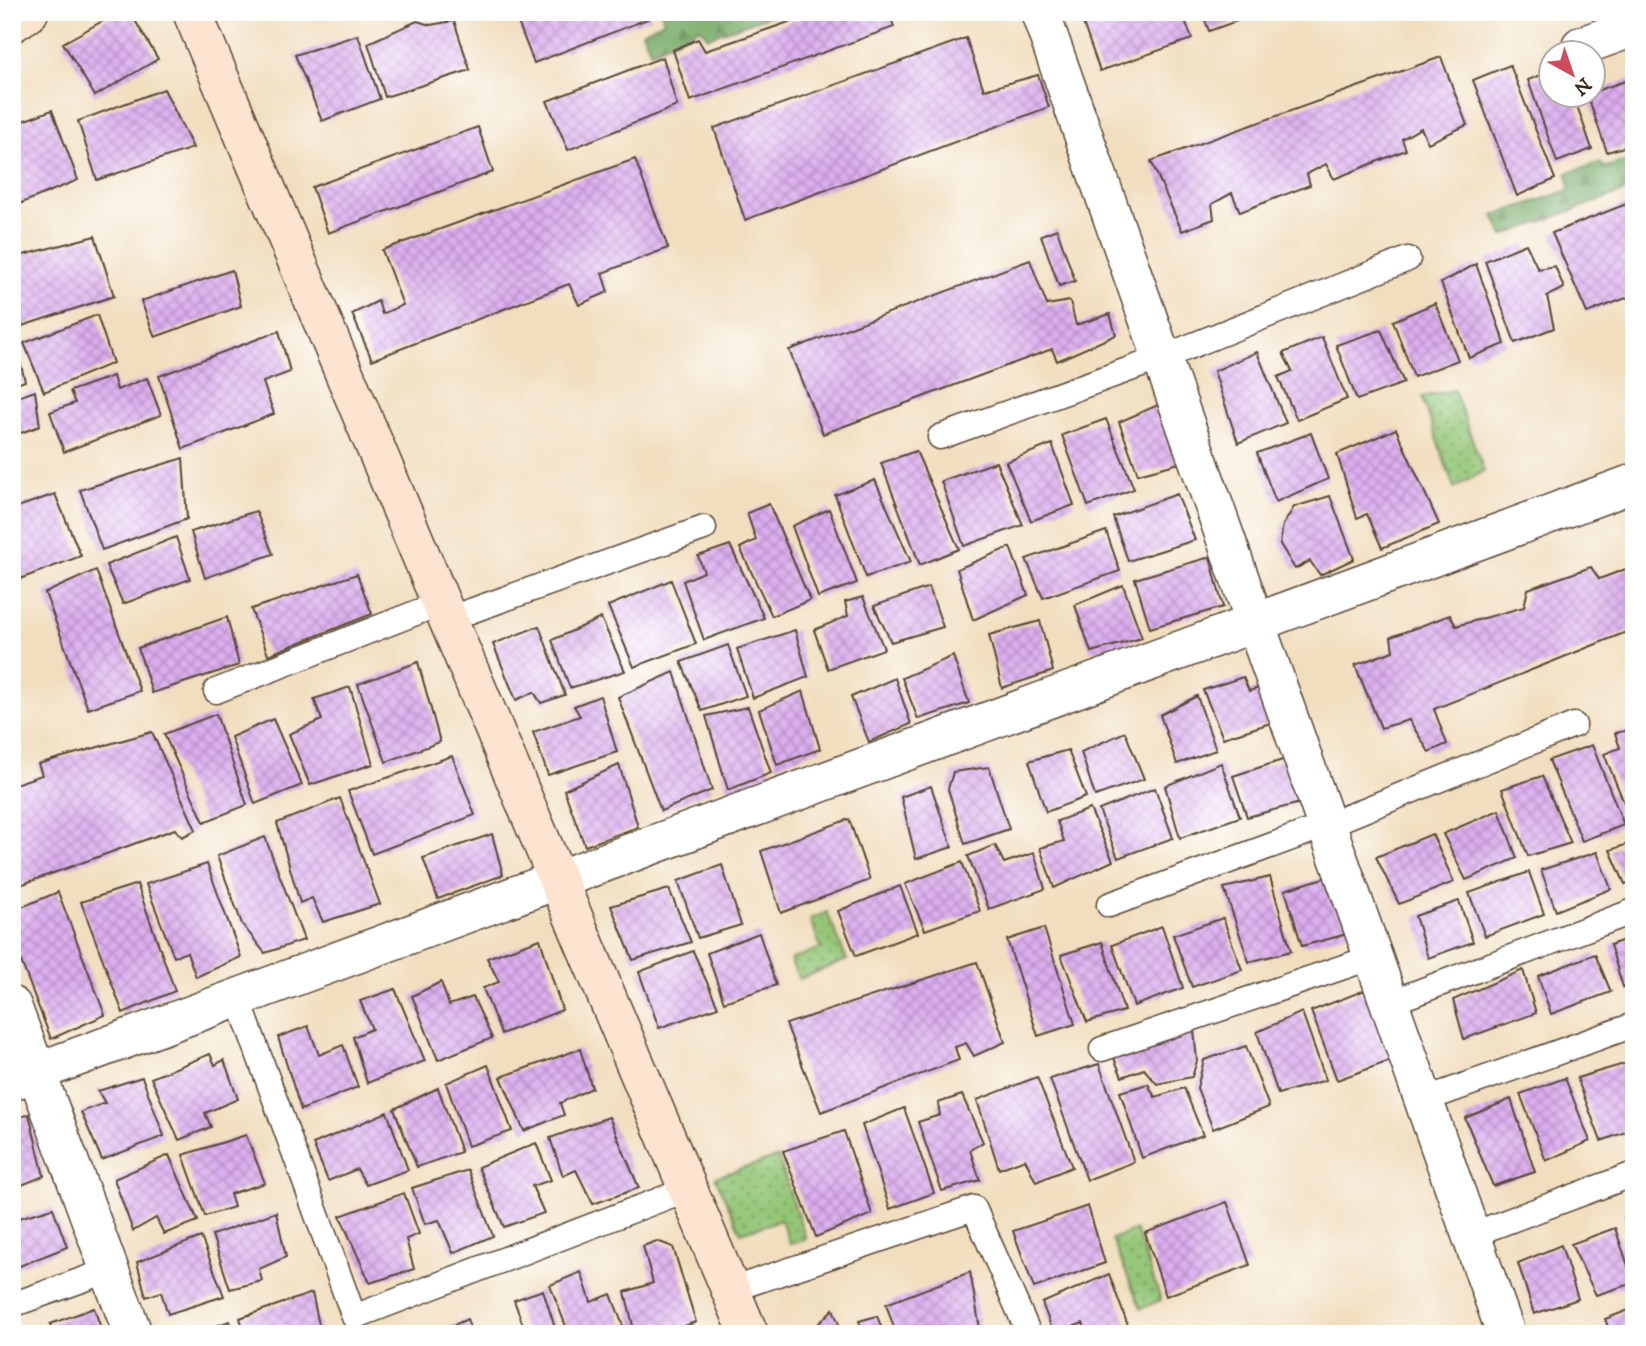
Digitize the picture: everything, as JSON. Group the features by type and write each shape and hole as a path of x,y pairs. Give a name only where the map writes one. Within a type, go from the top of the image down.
{"street":[{"path":"12,23 29,12"},
{"path":"192,12 730,1290 740,1331"},
{"path":"1040,12 1506,1334"},
{"path":"1603,38 1634,27"},
{"path":"24,1077 1634,483"},
{"path":"12,1006 24,1077 110,1270 133,1334"}],"lane":[{"path":"940,437 1161,358 1408,259"},
{"path":"216,691 445,611 704,528"},
{"path":"1109,905 1326,825 1574,725"},
{"path":"1389,1003 1634,911"},
{"path":"1102,1049 1373,957"},
{"path":"238,998 354,1317 688,1189"},
{"path":"1424,1100 1634,1025"},
{"path":"1471,1235 1634,1174"},
{"path":"730,1290 974,1208 1029,1334"},
{"path":"12,1305 110,1270"}],"green space":[{"path":"661,12 780,12 708,37 700,28 651,52 642,32 664,21"},
{"path":"1634,159 1634,188 1503,236 1494,215 1570,190 1567,173 1599,163 1606,167"},
{"path":"1454,390 1484,471 1454,488 1422,397"},
{"path":"827,912 847,960 799,979 790,960 821,948 810,919"},
{"path":"778,1157 806,1239 790,1244 781,1220 741,1233 715,1177"},
{"path":"1136,1230 1161,1300 1141,1309 1112,1239"}],"building":[{"path":"119,12 130,12 158,59 95,96 63,43"},
{"path":"514,12 648,12 650,18 534,63"},
{"path":"818,12 889,12 894,27 690,101 673,50 698,39 705,51"},
{"path":"1079,12 1182,12 1192,39 1100,71"},
{"path":"1202,12 1259,12 1259,13 1209,31"},
{"path":"417,21 430,25 454,21 470,70 385,97 368,43"},
{"path":"358,35 380,99 322,121 295,55"},
{"path":"966,38 984,90 1038,75 1049,107 745,220 714,128"},
{"path":"663,57 677,106 568,150 547,101"},
{"path":"1441,57 1467,125 1428,143 1421,128 1402,139 1406,150 1334,179 1326,164 1307,174 1310,185 1240,212 1232,193 1212,204 1214,219 1182,231 1151,161"},
{"path":"1510,65 1555,179 1517,196 1473,80"},
{"path":"1538,76 1538,108 1578,108 1592,149 1557,162 1528,80"},
{"path":"1634,78 1634,144 1607,152 1592,108 1608,108 1608,87"},
{"path":"164,89 193,148 97,180 78,121"},
{"path":"52,110 78,180 12,207 12,125"},
{"path":"478,127 493,172 328,233 312,187"},
{"path":"635,159 668,248 602,273 608,292 579,305 569,284 372,360 352,314 378,301 382,314 403,305 382,250"},
{"path":"1634,201 1634,295 1587,313 1552,233"},
{"path":"1057,229 1075,281 1059,286 1041,235"},
{"path":"95,236 114,296 19,327 12,308 12,258"},
{"path":"1526,244 1538,269 1555,266 1564,288 1547,296 1554,328 1515,343 1485,261"},
{"path":"1030,260 1047,305 1070,301 1076,325 1110,314 1116,335 1057,361 1052,349 823,434 789,350"},
{"path":"1476,264 1505,344 1469,358 1441,283"},
{"path":"232,270 241,306 155,337 141,301"},
{"path":"1435,303 1458,360 1414,377 1393,321"},
{"path":"97,315 113,363 44,392 24,343"},
{"path":"1381,330 1404,383 1357,400 1336,345"},
{"path":"279,331 290,372 263,382 274,414 183,449 159,376"},
{"path":"1322,337 1347,399 1297,420 1278,377 1292,371 1283,353"},
{"path":"16,346 25,381 12,386 12,347"},
{"path":"1257,352 1286,423 1238,443 1214,371"},
{"path":"113,376 117,390 147,378 161,415 64,452 50,412 75,403 70,391"},
{"path":"35,391 40,426 12,436 12,399"},
{"path":"1167,401 1187,461 1138,474 1119,422"},
{"path":"1106,419 1134,489 1088,506 1062,435"},
{"path":"1396,429 1439,524 1382,548 1367,514 1357,518 1337,454"},
{"path":"1311,433 1328,479 1276,502 1257,453"},
{"path":"1052,444 1074,505 1031,521 1006,462"},
{"path":"916,451 959,549 920,565 881,463"},
{"path":"183,458 187,519 102,550 80,490"},
{"path":"996,462 1023,525 964,546 941,481"},
{"path":"875,480 911,562 866,577 835,495"},
{"path":"55,494 81,556 12,582 12,509"},
{"path":"1177,494 1195,540 1128,561 1113,517"},
{"path":"1330,496 1354,559 1320,575 1310,561 1295,569 1280,544 1283,525 1294,507"},
{"path":"769,504 810,600 772,616 740,548 756,540 747,513"},
{"path":"829,509 857,583 818,597 792,526"},
{"path":"256,511 273,554 205,578 191,532"},
{"path":"1106,531 1120,571 1043,598 1026,559"},
{"path":"176,537 190,579 123,604 106,565"},
{"path":"730,545 764,618 704,640 683,581 704,572 698,556"},
{"path":"1010,547 1028,595 973,620 957,569"},
{"path":"1210,557 1223,607 1150,628 1135,579"},
{"path":"1634,566 1634,629 1434,709 1447,744 1429,752 1409,720 1381,728 1355,665 1393,651 1391,637 1450,615 1456,626 1524,607 1528,589 1591,567 1599,579"},
{"path":"96,570 140,691 88,709 45,593"},
{"path":"357,574 372,614 268,655 251,609"},
{"path":"671,580 696,644 634,667 608,606"},
{"path":"1123,585 1142,638 1091,652 1075,605"},
{"path":"929,587 943,627 891,642 874,606"},
{"path":"863,597 884,649 828,669 814,630 848,616 845,602"},
{"path":"227,617 239,665 152,693 138,648"},
{"path":"601,618 625,671 570,688 552,640"},
{"path":"1040,621 1053,671 1002,688 989,635"},
{"path":"539,626 565,695 541,703 534,692 516,700 493,644"},
{"path":"795,630 808,677 753,698 737,649"},
{"path":"728,645 746,696 702,711 681,662"},
{"path":"953,656 969,703 918,719 902,678"},
{"path":"418,662 440,742 386,762 358,684"},
{"path":"674,672 712,790 661,811 618,697"},
{"path":"1243,677 1249,691 1271,684 1277,721 1223,738 1203,690"},
{"path":"895,678 911,724 869,742 851,697"},
{"path":"350,687 373,764 310,785 289,734 322,720 314,699"},
{"path":"803,691 820,749 777,765 759,710"},
{"path":"600,696 617,752 548,775 533,732 580,716 574,706"},
{"path":"1197,696 1216,750 1177,764 1160,715"},
{"path":"748,707 771,773 728,790 706,716"},
{"path":"216,714 247,805 204,822 164,734"},
{"path":"273,719 302,785 255,804 231,737"},
{"path":"1634,729 1634,827 1604,754 1620,748 1615,733"},
{"path":"152,732 196,830 182,837 175,829 12,888 12,785 42,775 38,764"},
{"path":"1125,732 1144,779 1095,796 1081,752"},
{"path":"1592,745 1624,825 1582,841 1549,760"},
{"path":"1068,750 1086,797 1046,812 1029,761"},
{"path":"452,756 475,815 372,854 348,791"},
{"path":"1295,756 1308,801 1247,817 1233,776"},
{"path":"1221,763 1240,817 1180,838 1165,786"},
{"path":"619,765 638,827 585,846 564,790"},
{"path":"989,767 1009,829 965,844 948,789 953,772"},
{"path":"1542,776 1571,843 1528,856 1502,789"},
{"path":"931,786 952,847 916,859 901,797"},
{"path":"1155,788 1173,838 1118,858 1099,810"},
{"path":"340,798 380,904 323,922 312,898 300,903 277,823"},
{"path":"1090,809 1113,861 1054,888 1040,848 1064,841 1057,821"},
{"path":"1499,810 1517,858 1466,880 1443,834"},
{"path":"849,819 870,880 781,913 761,851"},
{"path":"492,834 503,875 438,899 423,858"},
{"path":"1432,834 1454,882 1399,904 1376,857"},
{"path":"265,837 304,940 265,953 242,924 217,856"},
{"path":"1634,842 1634,881 1625,884 1610,850"},
{"path":"995,845 1004,863 1034,853 1045,889 989,909 968,856"},
{"path":"1597,852 1611,889 1556,911 1541,870"},
{"path":"962,862 980,911 925,930 905,884"},
{"path":"207,864 241,957 196,977 187,952 174,957 146,884"},
{"path":"722,865 741,925 698,938 678,881"},
{"path":"1529,872 1544,914 1485,936 1469,893"},
{"path":"1333,875 1351,933 1302,946 1285,890"},
{"path":"1270,877 1291,951 1249,962 1224,888"},
{"path":"137,884 175,991 123,1013 81,902"},
{"path":"900,886 918,933 856,956 838,911"},
{"path":"669,889 691,942 633,960 611,906"},
{"path":"58,892 105,1015 51,1039 12,938 12,911"},
{"path":"1459,901 1473,942 1428,958 1415,916"},
{"path":"1223,918 1242,970 1192,987 1173,935"},
{"path":"1162,926 1183,988 1134,1006 1112,945"},
{"path":"1044,928 1075,1024 1038,1036 1007,940"},
{"path":"759,933 776,985 724,1002 707,953"},
{"path":"1630,938 1634,945 1634,982 1623,987 1610,945"},
{"path":"540,939 562,1010 501,1034 483,988 499,982 487,958"},
{"path":"1102,942 1124,1011 1087,1022 1061,955"},
{"path":"693,951 718,1007 659,1028 639,972"},
{"path":"1595,954 1611,992 1551,1014 1538,976"},
{"path":"977,962 1005,1042 974,1056 966,1043 955,1047 959,1060 821,1112 786,1024"},
{"path":"1523,970 1536,1013 1464,1039 1453,1000"},
{"path":"441,982 449,1005 473,997 492,1038 438,1060 412,996"},
{"path":"395,989 425,1061 367,1083 353,1037 372,1029 360,1001"},
{"path":"1365,990 1390,1061 1337,1080 1311,1011"},
{"path":"1302,1012 1326,1080 1278,1094 1257,1032"},
{"path":"308,1026 319,1055 343,1045 358,1087 301,1110 278,1037"},
{"path":"1194,1030 1197,1061 1192,1077 1157,1084 1144,1069 1122,1077 1114,1058"},
{"path":"1246,1046 1269,1107 1213,1129 1197,1088 1204,1060"},
{"path":"580,1049 592,1088 560,1103 564,1115 524,1131 501,1077"},
{"path":"210,1054 215,1065 224,1060 238,1099 205,1113 211,1127 179,1140 151,1078"},
{"path":"1634,1061 1634,1129 1601,1141 1577,1078"},
{"path":"1099,1064 1134,1162 1087,1180 1050,1079"},
{"path":"488,1065 512,1131 468,1146 446,1083"},
{"path":"142,1077 164,1136 102,1160 81,1112 105,1103 98,1091"},
{"path":"1037,1077 1072,1167 1036,1182 1025,1159 999,1169 977,1100"},
{"path":"1565,1078 1590,1141 1546,1161 1520,1094"},
{"path":"1148,1084 1155,1097 1184,1088 1203,1135 1142,1158 1120,1092"},
{"path":"438,1088 461,1152 417,1167 394,1109"},
{"path":"962,1095 983,1142 970,1150 980,1180 942,1191 918,1122 940,1115 938,1103"},
{"path":"1511,1099 1535,1172 1493,1186 1465,1118"},
{"path":"904,1108 934,1193 890,1209 862,1125"},
{"path":"387,1112 408,1170 366,1185 357,1169 328,1181 313,1144"},
{"path":"29,1114 44,1176 12,1189 12,1120"},
{"path":"609,1117 639,1188 593,1204 576,1170 563,1176 550,1138"},
{"path":"844,1131 872,1214 816,1237 783,1151"},
{"path":"246,1135 265,1183 230,1194 234,1207 205,1216 183,1155"},
{"path":"536,1143 551,1180 532,1186 544,1213 504,1227 478,1167"},
{"path":"169,1155 198,1221 164,1234 156,1218 133,1231 114,1179"},
{"path":"468,1170 493,1236 453,1253 439,1220 425,1224 412,1188"},
{"path":"404,1193 419,1234 406,1239 414,1269 370,1283 340,1216"},
{"path":"1227,1202 1250,1265 1166,1296 1145,1233"},
{"path":"1088,1206 1105,1263 1034,1288 1013,1231"},
{"path":"53,1208 67,1247 12,1269 12,1220"},
{"path":"276,1212 286,1257 259,1269 262,1281 230,1289 212,1235"},
{"path":"1634,1215 1634,1244 1624,1218"},
{"path":"1615,1228 1634,1283 1596,1295 1571,1244"},
{"path":"201,1237 224,1296 168,1314 161,1292 146,1297 137,1262"},
{"path":"657,1241 673,1247 696,1322 661,1334 635,1334 625,1292 653,1283 643,1246"},
{"path":"1561,1245 1578,1299 1534,1314 1518,1263"},
{"path":"581,1272 591,1302 611,1294 626,1334 569,1334 550,1285"},
{"path":"970,1272 981,1334 896,1334 886,1304"},
{"path":"1109,1274 1131,1334 1088,1334 1083,1323 1054,1334 1042,1303"},
{"path":"543,1290 557,1334 512,1334 524,1328 514,1300"},
{"path":"312,1293 321,1334 245,1334 240,1318"},
{"path":"94,1308 103,1334 53,1334 50,1324"},
{"path":"1634,1308 1634,1334 1611,1334 1605,1319"},
{"path":"833,1309 842,1332 808,1334"},
{"path":"877,1316 884,1334 864,1334 859,1321"},
{"path":"467,1319 472,1334 434,1334"},
{"path":"229,1321 234,1334 196,1334"}]}
